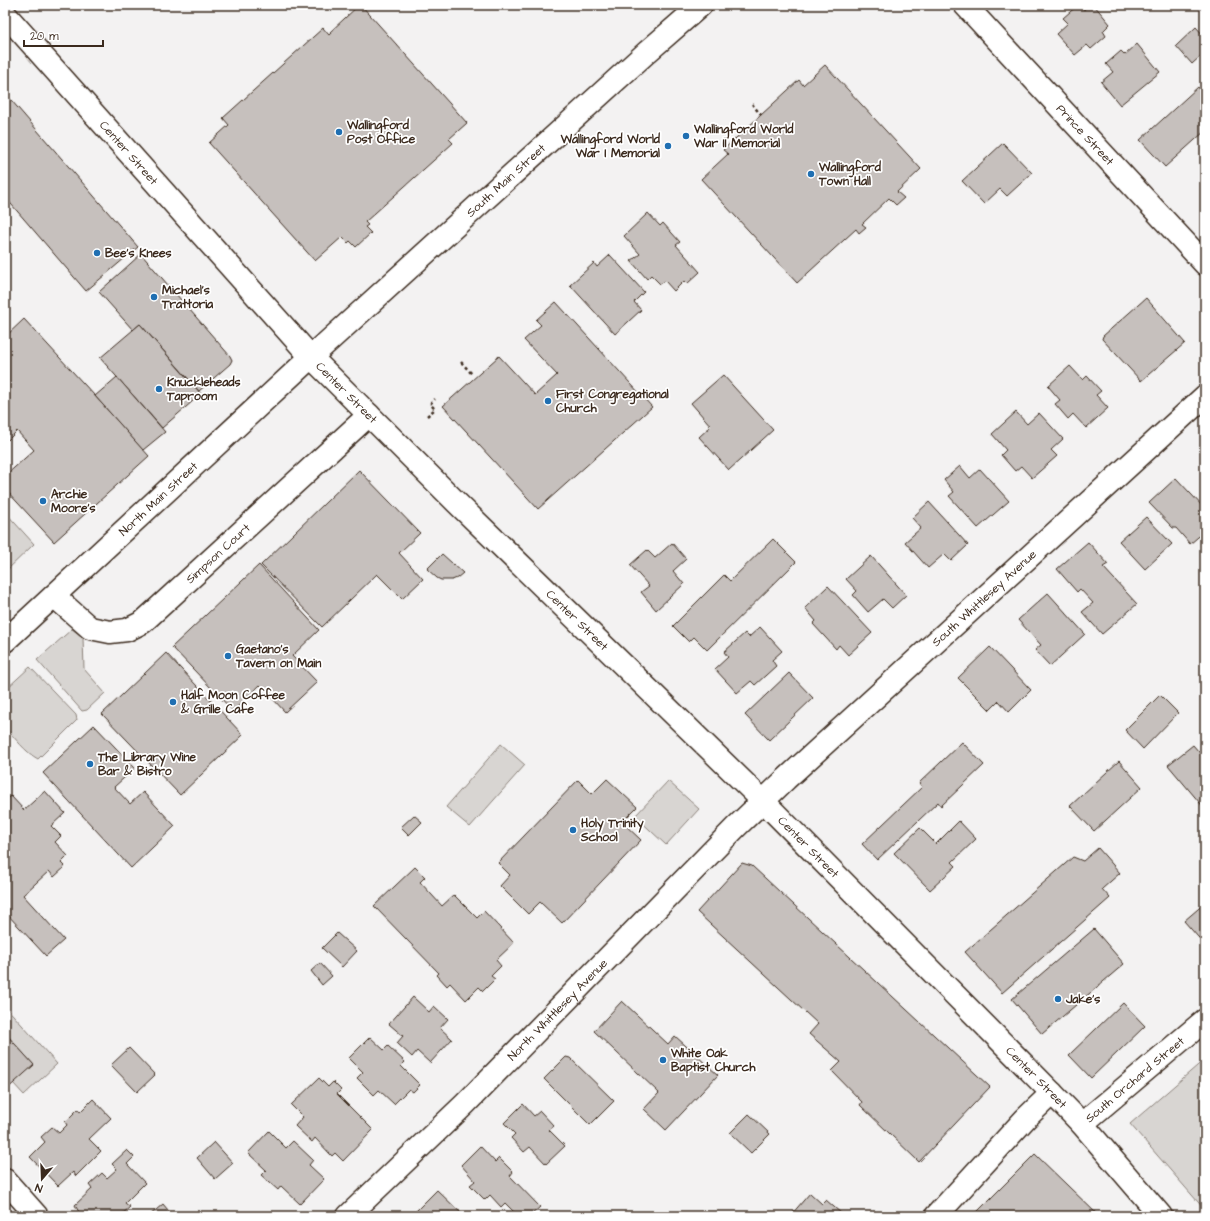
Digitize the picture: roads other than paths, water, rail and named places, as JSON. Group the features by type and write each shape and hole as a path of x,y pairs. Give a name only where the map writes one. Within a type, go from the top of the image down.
{"street":[{"name":"South Main Street","path":"311,356 646,52 701,5"},
{"name":"Prince Street","path":"965,5 1205,264"},
{"name":"Center Street","path":"5,14 311,356 457,503 763,801 1052,1093 1082,1124 1161,1216"},
{"name":"North Main Street","path":"5,641 311,356"},
{"name":"South Whittlesey Avenue","path":"763,801 786,778 1205,396"},
{"name":"Simpson Court","path":"54,596 90,628 115,632 127,630 143,622 369,415"},
{"name":"North Whittlesey Avenue","path":"348,1216 465,1104 763,801"},
{"name":"South Orchard Street","path":"1082,1124 1205,1020"},
{"path":"936,1216 1024,1119 1052,1093"},
{"path":"5,1180 37,1216"}],"place":[{"name":"Wallingford Post Office","path":"339,132"},
{"name":"Wallingford World War II Memorial","path":"686,136"},
{"name":"Wallingford World War I Memorial","path":"668,146"},
{"name":"Wallingford Town Hall","path":"811,174"},
{"name":"Bee's Knees","path":"97,253"},
{"name":"Michael's Trattoria","path":"154,297"},
{"name":"Knuckleheads Taproom","path":"159,389"},
{"name":"First Congregational Church","path":"548,401"},
{"name":"Archie Moore's","path":"43,501"},
{"name":"Gaetano's Tavern on Main","path":"228,656"},
{"name":"Half Moon Coffee & Grille Cafe","path":"173,702"},
{"name":"The Library Wine Bar & Bistro","path":"90,764"},
{"name":"Holy Trinity School","path":"573,830"},
{"name":"Jake's","path":"1058,999"},
{"name":"White Oak Baptist Church","path":"663,1060"}]}
